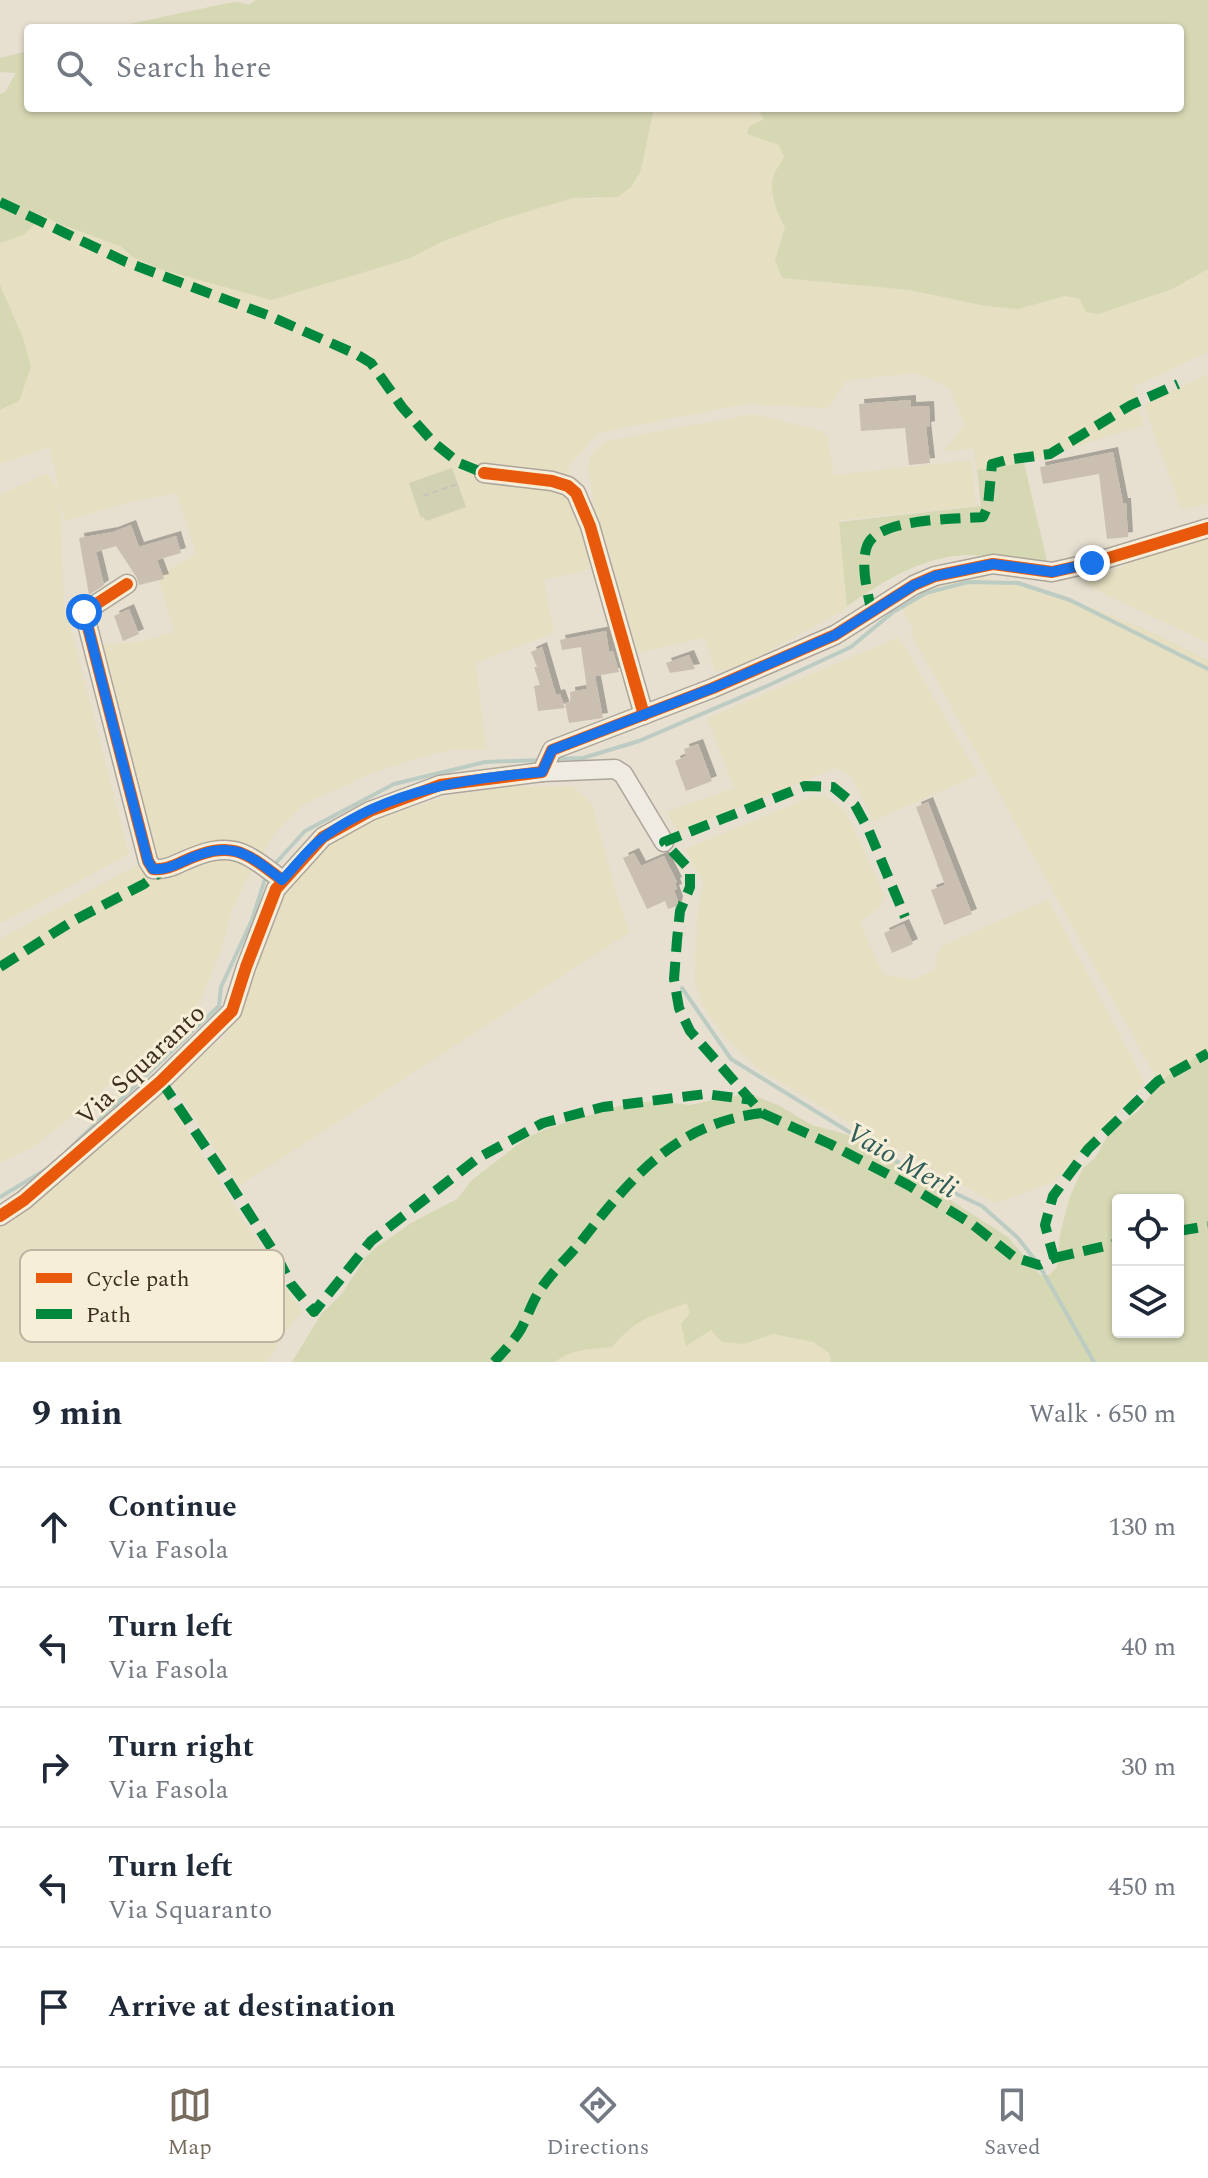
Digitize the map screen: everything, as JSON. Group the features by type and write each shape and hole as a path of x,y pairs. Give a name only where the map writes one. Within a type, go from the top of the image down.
{"street":[{"path":"484,473 552,481 568,486 576,493 590,526 644,715"},
{"name":"Via Squaranto","path":"0,1216 24,1200 161,1081 232,1011 280,878 323,837 346,823 405,796 440,785 545,763 644,715 835,635 914,585 935,576 993,564 1052,572 1208,528"},
{"path":"127,584 84,612 148,861 153,869 163,870 216,848 229,849 254,860 280,878"},
{"name":"Via Squaranto","path":"545,763 615,769 623,774 664,842"}],"path":[{"path":"423,496 458,484"}],"shaded area":[{"path":"653,112 760,112 764,119 747,134 780,145 784,157 774,175 778,215 785,227 775,261 782,278 909,290 986,306 1018,309 1065,296 1081,299 1099,314 1172,289 1208,269 1208,352 1134,387 1144,425 1024,463 977,470 973,449 944,451 965,424 949,388 917,373 847,380 828,408 745,404 598,433 568,467 590,569 544,580 554,633 476,663 486,749 455,749 415,759 380,770 304,804 275,834 250,873 233,908 219,956 199,1004 79,1111 32,1148 0,1163 0,939 148,859 99,645 139,642 174,632 158,576 196,554 177,493 126,503 65,521 60,504 64,602 129,854 0,924 0,495 47,473 59,491 50,447 0,464 0,410 9,407 23,338 0,285 0,243 24,235 43,214 60,224 120,246 133,257 271,300 408,259 439,243 503,219 573,198 599,199 641,170"},
{"path":"1208,374 1208,504 1181,509 1144,405"},
{"path":"753,414 822,431 827,437 834,475 971,460 976,506 840,520 849,598 846,609 741,666 715,672 705,637 638,653 596,519 588,468 591,456 606,441"},
{"path":"1208,538 1208,643 1084,584 1165,546"},
{"path":"983,577 1063,596 1152,632 1208,660 1208,1051 1165,1078 1163,1075 1156,1078 910,632 914,630 899,604 927,588 950,580"},
{"path":"899,637 978,775 873,821 853,779 836,768 679,832 666,812 734,788 707,718"},
{"path":"514,786 572,786 592,803 617,897 630,932 239,1186 171,1082 224,1037 243,1006 280,902 307,865 332,843 372,821 451,795"},
{"path":"815,795 827,797 846,812 885,896 879,908 860,922 883,974 912,980 935,969 942,946 1048,899 1145,1083 1052,1183 996,1203 871,1136 757,1068 723,1035 703,1006 694,980 698,909 703,883 685,849"},
{"path":"162,1091 263,1250 20,1250 20,1342 279,1342 267,1362 0,1362 0,1225"},
{"path":"284,1284 302,1312 284,1334"},
{"path":"687,1303 690,1313 711,1330 744,1344 773,1334 813,1342 829,1353 831,1362 555,1362 563,1355 584,1349 612,1347 628,1328 650,1314"}],"green space":[{"path":"256,0 1208,0 1208,269 1172,289 1099,314 1086,312 1080,299 1065,296 1018,309 986,306 909,290 782,278 775,261 785,227 776,209 772,181 784,157 779,145 747,134 749,127 764,119 760,112 1184,112 1184,24 130,24 228,3 249,5"},
{"path":"24,52 24,112 653,112 641,170 632,186 618,197 573,198 503,219 439,243 408,259 271,300 160,269 133,257 120,246 43,215 24,235 0,243 0,94 5,92 16,73 0,72 0,58"},
{"path":"0,285 23,338 31,367 19,401 0,410"},
{"path":"1024,463 1047,561 976,555 933,560 903,572 847,606 839,522 981,506 977,470"},
{"path":"452,468 466,507 426,521 424,517 421,518 409,483"},
{"path":"1208,1049 1208,1362 831,1362 829,1353 813,1342 773,1334 744,1344 722,1342 711,1330 686,1346 681,1324 690,1313 687,1303 638,1323 612,1347 575,1352 555,1362 292,1362 322,1313 341,1295 374,1249 411,1223 457,1199 472,1180 528,1137 629,1103 656,1101 690,1105 748,1093 778,1105 812,1125 848,1135 902,1165 1008,1237 1040,1275 1050,1275 1057,1266 1060,1234 1070,1196 1083,1168 1095,1158 1109,1133 1138,1111 1165,1078"}],"building":[{"path":"911,400 911,407 929,406 930,426 926,427 930,463 909,465 905,428 861,431 859,404"},
{"path":"1113,452 1123,503 1126,503 1128,537 1107,539 1099,474 1043,484 1040,467"},
{"path":"131,525 139,547 176,536 181,553 157,560 164,579 139,585 116,546 96,552 104,585 89,595 79,538 113,532"},
{"path":"129,609 139,634 123,641 114,616"},
{"path":"606,631 609,652 613,651 619,672 595,676 603,718 569,723 565,703 571,701 570,692 587,689 581,647 562,650 560,640"},
{"path":"542,647 556,695 560,694 565,708 538,711 534,686 540,685 531,652"},
{"path":"689,655 695,669 670,673 666,663"},
{"path":"698,744 712,781 686,791 675,761 686,756 684,749"},
{"path":"928,802 972,914 944,925 931,890 945,885 916,807"},
{"path":"634,853 641,866 664,856 677,882 677,889 674,890 677,906 668,909 665,901 647,909 623,858"},
{"path":"904,924 913,944 892,953 884,933"}],"waterway":[{"path":"555,759 583,758 639,741 851,647 893,612 926,593 968,582 1018,583 1070,600 1208,669"},
{"path":"273,866 305,831 394,784 485,762 542,760"},
{"path":"68,1150 219,1006 221,987 252,920 266,876"},
{"name":"Vaio Merli","path":"682,988 731,1059 927,1180 982,1206 1018,1238 1039,1265 1094,1362"},
{"path":"0,1197 50,1167"}],"marked path":[{"path":"0,202 126,262 267,315 356,354 371,363 402,407 433,442 459,463 484,473"},
{"path":"872,614 864,562 867,546 874,537 901,525 983,517 988,506 992,464 1050,454 1131,405 1178,384"},
{"path":"494,1362 518,1333 545,1282 623,1191 661,1154 706,1128 762,1113 690,1031 679,1008 674,979 677,940 680,911 690,887 690,870 664,842 805,786 833,787 855,805 905,917"},
{"path":"0,967 163,870"},
{"path":"762,1113 908,1185 972,1224 1014,1257 1039,1265 1054,1258 1045,1225 1053,1196 1088,1149 1158,1081 1208,1053"},
{"path":"161,1081 273,1250"},
{"path":"284,1270 314,1312 371,1241 478,1158 543,1123 603,1107 705,1094 753,1100"},
{"path":"1184,1230 1208,1226"},
{"path":"1054,1258 1112,1244"}],"cycle path":[{"path":"484,473 552,481 568,486 576,493 590,526 644,715"},
{"path":"0,1216 24,1200 161,1081 232,1011 276,889 323,837 370,811 440,785 542,772 552,750 713,688 835,635 914,585 935,576 993,564 1052,572 1208,528"},
{"path":"127,584 84,612 148,861 153,869 161,869 214,851 236,851 257,861 282,880"}],"route":[{"path":"84,612 148,861 153,869 163,870 216,848 229,849 254,860 282,880 323,837 370,811 440,785 542,772 552,750 713,688 835,635 914,585 935,576 993,564 1052,572 1092,563"}]}
